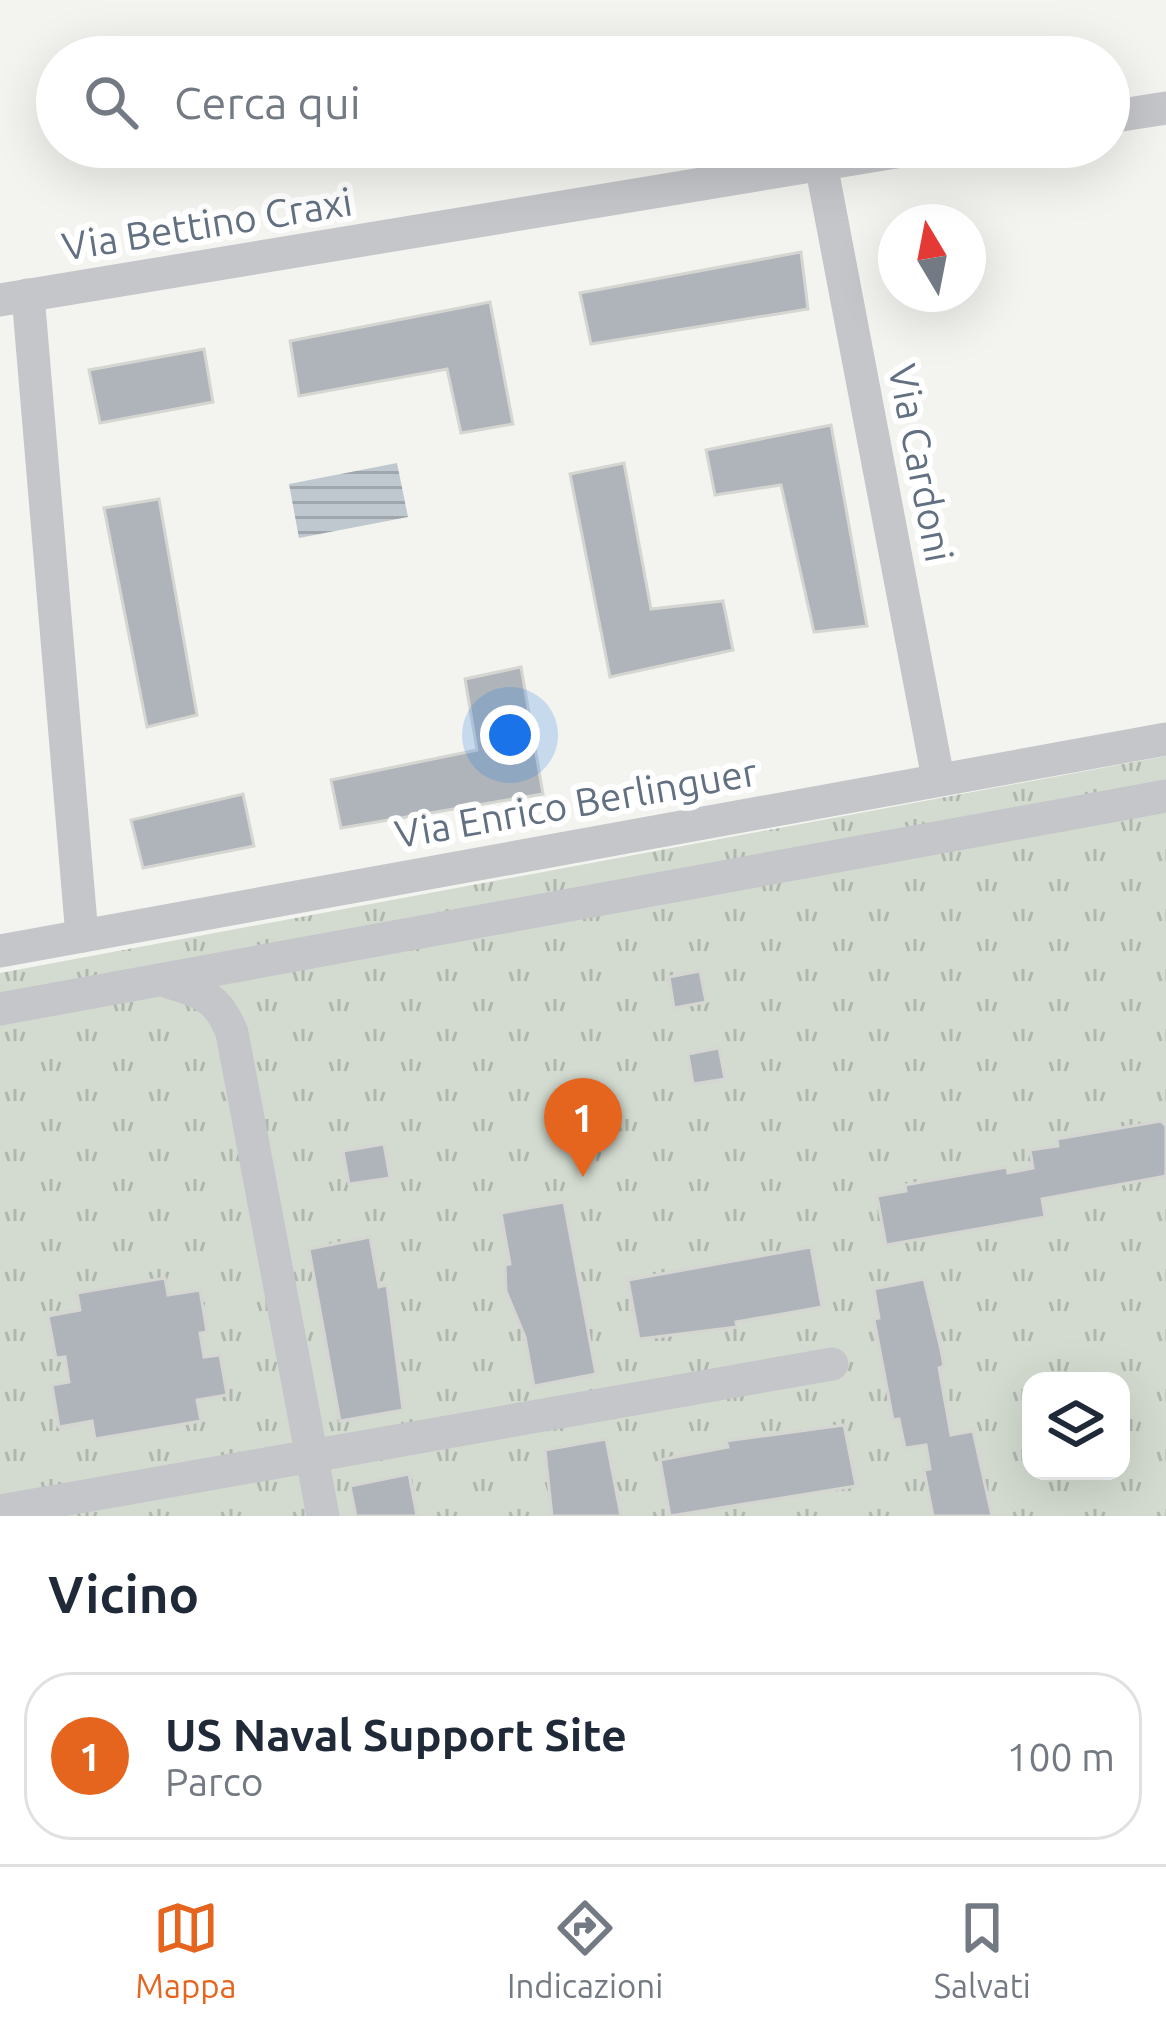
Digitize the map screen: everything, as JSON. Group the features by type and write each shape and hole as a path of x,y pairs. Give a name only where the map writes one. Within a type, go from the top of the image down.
{"street":[{"path":"1130,114 1166,108"},
{"name":"Via Bettino Craxi","path":"14,298 797,168"},
{"name":"Via Cardoni","path":"822,168 938,778"},
{"path":"14,298 82,936"},
{"name":"Via Enrico Berlinguer","path":"0,951 1166,739"},
{"path":"0,1009 1166,796"},
{"path":"232,1034 238,1007 286,956"},
{"path":"158,980 210,995 224,1011 232,1034 323,1516"},
{"path":"0,1511 832,1364"}],"green space":[{"path":"1166,756 1166,1516 0,1516 0,973"}],"shaded area":[{"path":"397,463 408,517 299,538 289,484"}],"building":[{"path":"801,252 808,309 591,344 580,293"},
{"path":"490,302 513,424 461,433 447,369 299,396 290,341"},
{"path":"204,349 213,402 100,423 89,370"},
{"path":"831,425 867,626 814,632 781,485 715,495 706,450"},
{"path":"624,463 651,609 723,601 733,650 610,677 570,474"},
{"path":"159,499 197,715 147,727 104,508"},
{"path":"521,667 543,794 341,828 331,780 477,750 465,679"},
{"path":"243,794 254,846 143,868 131,820"},
{"path":"700,971 706,1002 674,1008 669,977"},
{"path":"719,1048 725,1079 693,1084 688,1054"},
{"path":"1161,1121 1166,1126 1166,1176 1042,1199 1045,1217 886,1245 877,1196 906,1191 905,1185 1007,1167 1008,1173 1033,1168 1030,1150 1058,1146 1057,1139"},
{"path":"384,1144 390,1178 349,1184 343,1151"},
{"path":"564,1202 596,1374 534,1386 525,1337 506,1291 505,1265 510,1264 501,1213"},
{"path":"370,1237 379,1287 387,1285 403,1410 340,1421 309,1249"},
{"path":"811,1247 822,1307 736,1322 737,1327 639,1339 628,1280"},
{"path":"165,1278 168,1295 200,1290 207,1332 200,1333 204,1357 220,1355 227,1395 197,1400 201,1421 95,1439 92,1421 59,1427 52,1385 69,1382 65,1357 56,1358 48,1316 80,1310 77,1293"},
{"path":"924,1279 944,1366 939,1368 951,1435 973,1431 992,1516 933,1516 924,1470 930,1469 926,1445 905,1448 899,1419 893,1420 874,1319 879,1318 874,1289"},
{"path":"844,1425 856,1486 670,1516 660,1460 728,1447 726,1441"},
{"path":"606,1439 621,1516 552,1516 545,1450"},
{"path":"409,1474 417,1516 356,1516 350,1486"}],"place":[{"name":"US Naval Support Site","path":"583,1177"}]}
